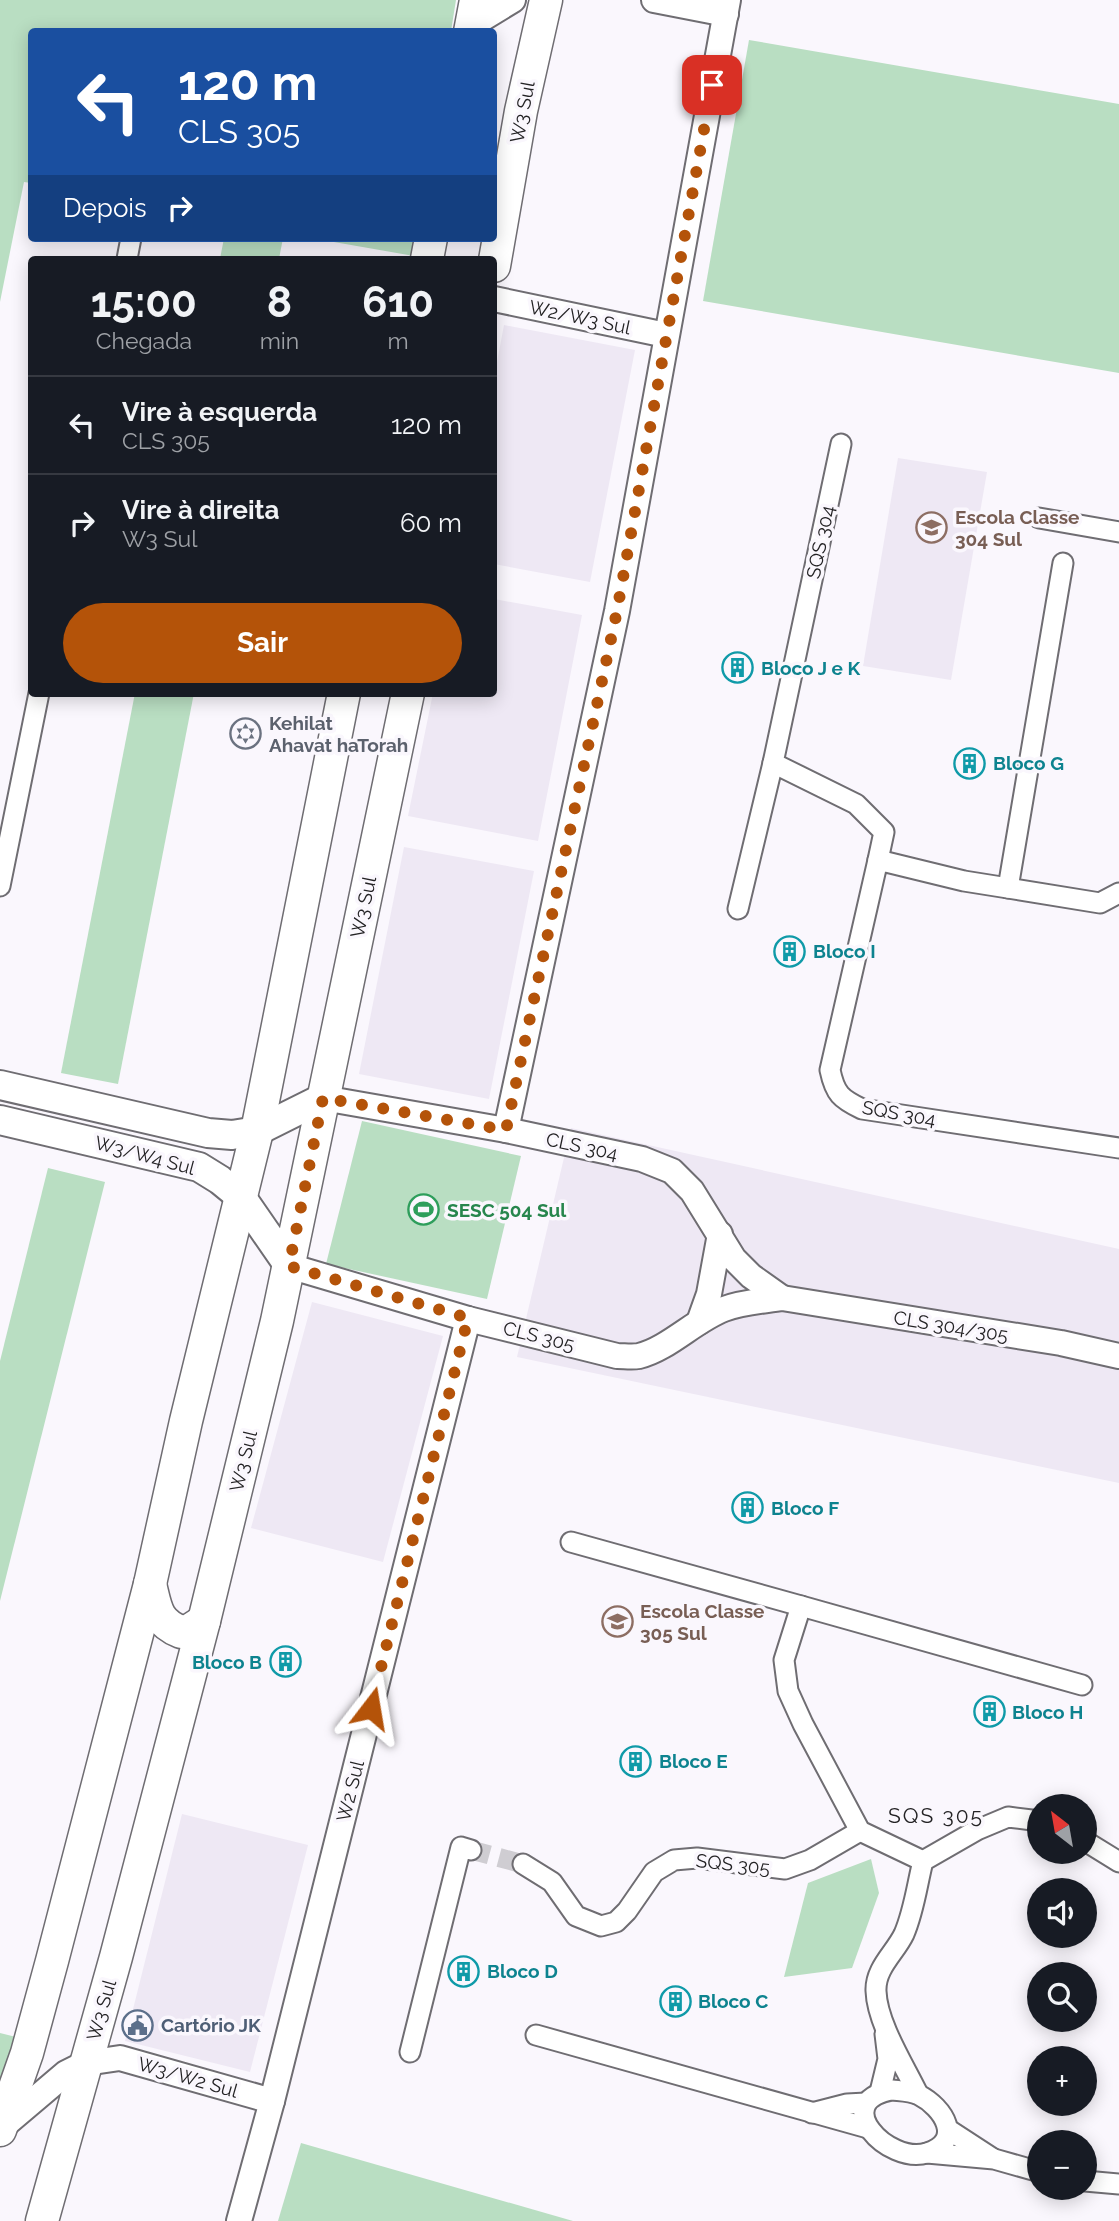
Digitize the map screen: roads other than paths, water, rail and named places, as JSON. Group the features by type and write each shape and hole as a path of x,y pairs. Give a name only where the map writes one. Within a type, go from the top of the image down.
{"main road":[{"name":"W3 Sul","path":"496,256 521,111 546,0"},
{"path":"0,2129 27,2053 150,1584 186,1421 257,1131 343,697"},
{"name":"W3 Sul","path":"42,2221 116,1957 204,1620 289,1266 404,697"},
{"name":"W3/W4 Sul","path":"0,1085 208,1133 232,1135 257,1131 323,1098"},
{"path":"91,1140 100,1109"},
{"name":"W3/W4 Sul","path":"0,1120 199,1167 242,1198 289,1266"},
{"path":"150,1584 163,1623 181,1632 190,1630 204,1620"}],"street":[{"path":"473,19 513,0"},
{"path":"506,1130 617,611 727,7 654,0"},
{"name":"W2/W3 Sul","path":"497,300 666,335"},
{"name":"SQS 304","path":"738,909 773,763 841,444"},
{"path":"1039,518 1119,532"},
{"path":"1008,888 1063,563"},
{"path":"0,886 38,697"},
{"name":"SQS 304","path":"773,763 856,804 884,832 830,1070 833,1087 845,1101 862,1109 1119,1148"},
{"path":"878,860 964,881 1100,903 1119,893"},
{"name":"CLS 304","path":"323,1098 506,1130 642,1159 672,1171 692,1191 734,1259 751,1276 782,1298"},
{"path":"699,1322 711,1283 720,1234"},
{"name":"CLS 305","path":"289,1266 468,1318 617,1356 639,1356 723,1309 782,1298"},
{"name":"CLS 304/305","path":"782,1298 1047,1341 1119,1356"},
{"name":"W2 Sul","path":"239,2221 272,2101 468,1318"},
{"path":"571,1542 1083,1685"},
{"path":"801,1606 784,1660 789,1691 803,1724 860,1831 923,1861"},
{"path":"927,2153 945,2141 949,2130 945,2118 918,2094 884,2023 875,1988 880,1970 903,1937 923,1861 977,1830 1008,1816 1027,1819"},
{"name":"SQS 305","path":"523,1864 552,1882 576,1916 601,1926 616,1922 627,1912 654,1872 674,1860 697,1857 758,1868 785,1869 810,1860 860,1831"},
{"path":"410,2052 461,1847 471,1850"},
{"path":"1097,1848 1119,1862"},
{"path":"868,2129 863,2114 888,2059 884,2023"},
{"path":"536,2035 868,2129 895,2149 916,2154 994,2159 1027,2168"},
{"name":"W3/W2 Sul","path":"0,2129 54,2082 86,2063 120,2058 272,2101"},
{"path":"811,2113 892,2090 918,2094"},
{"path":"949,2130 994,2159"},
{"path":"1097,2181 1119,2184"}],"tunnel":[{"path":"471,1850 523,1864"}],"place":[{"name":"Escola Classe 304 Sul","path":"932,528"},
{"name":"Bloco J e K","path":"738,668"},
{"name":"Kehilat Ahavat haTorah","path":"246,734"},
{"name":"Bloco G","path":"970,763"},
{"name":"Bloco I","path":"790,951"},
{"name":"SESC 504 Sul","path":"424,1210"},
{"name":"Bloco F","path":"748,1508"},
{"name":"Escola Classe 305 Sul","path":"617,1622"},
{"name":"Bloco B","path":"285,1662"},
{"name":"Bloco H","path":"989,1712"},
{"name":"Bloco E","path":"636,1761"},
{"name":"Bloco D","path":"464,1971"},
{"name":"Bloco C","path":"675,2001"},
{"name":"Cartório JK","path":"138,2025"}],"district":[{"name":"SQS 305","path":"936,1816"}]}
